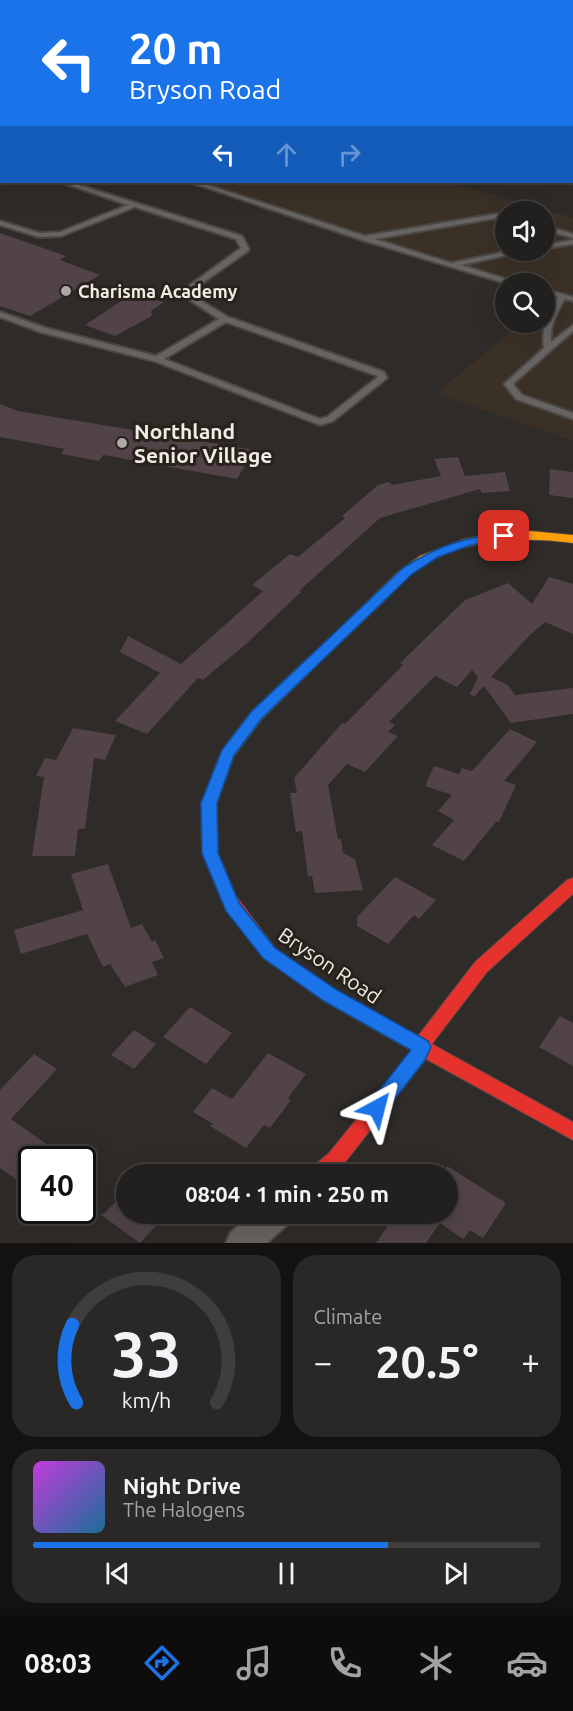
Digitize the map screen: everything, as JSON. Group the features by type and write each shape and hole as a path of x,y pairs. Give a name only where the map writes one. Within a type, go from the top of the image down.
{"street":[{"name":"Bryson Road","path":"573,539 522,534 468,542 434,555 407,571 257,715 228,754 209,803 210,853 227,896 232,906 269,953 330,996 573,1132"},
{"path":"330,1164 419,1055 425,1039 481,967 573,884"},
{"path":"243,1243 264,1224"}],"lane":[{"path":"0,314 44,330 157,359 320,422 330,419 383,378 381,374 225,319 183,293 245,249 239,238 67,183"},
{"path":"196,183 495,277"},
{"path":"0,223 39,235 61,234 135,205"},
{"path":"365,238 495,216"},
{"path":"555,230 573,236"},
{"path":"555,245 573,242"},
{"path":"452,265 495,257"},
{"path":"555,294 573,299"},
{"path":"548,349 545,334 547,320 563,296"},
{"path":"157,359 225,319"},
{"path":"573,327 508,384 519,398 573,416"}],"shaded area":[{"path":"203,183 451,183 514,201 495,201 495,261 555,261 555,213 573,218 573,441 436,393 510,333 555,333 555,273 495,273 495,278"}],"building":[{"name":"Charisma Academy","path":"0,233 66,256 60,260 100,275 30,316 0,306"},
{"path":"135,292 164,302 151,311 152,316 115,336 85,325"},
{"name":"Northland Senior Village","path":"0,404 18,411 254,450 237,479 103,455 99,461 61,454 65,449 0,437"},
{"path":"458,457 465,476 505,472 510,491 482,493 480,489 380,518 299,591 301,592 245,645 203,680 198,678 147,734 115,721 160,673 120,652 128,636 181,664 263,591 252,585 290,554 298,557 345,518 342,516 378,485 389,482 392,485 441,476 434,459"},
{"path":"550,469 573,472 573,498 549,495"},
{"path":"549,577 573,584 573,634 545,622 491,677 508,685 515,695 573,688 573,714 511,723 484,686 474,697 470,694 478,677 472,670 457,687 435,676 389,722 395,725 388,732 398,736 365,772 347,764 328,785 338,839 341,839 343,853 355,859 363,890 315,893 312,876 308,877 302,831 296,832 290,793 297,793 294,778 342,723 345,724 403,665 400,663 465,600 508,583 532,604"},
{"path":"73,728 116,735 105,760 94,758 85,829 78,829 75,856 32,856 44,777 36,776 45,758 56,760"},
{"path":"510,729 537,742 504,781 516,785 499,822 496,822 464,861 432,845 454,820 438,811 452,795 425,786 434,766 459,774 462,768 472,771"},
{"path":"108,864 131,928 142,924 152,942 155,940 164,958 152,962 158,975 125,987 110,964 103,967 87,934 21,954 14,930 83,910 71,874"},
{"path":"395,877 436,900 419,919 414,915 388,944 357,926 357,917"},
{"path":"190,1007 232,1033 206,1064 163,1037"},
{"path":"560,1016 573,1023 573,1066 539,1047"},
{"path":"134,1030 156,1044 134,1069 111,1055"},
{"path":"268,1053 306,1074 288,1098 291,1100 270,1128 264,1125 246,1148 210,1126 213,1124 193,1112 212,1088 232,1099"},
{"path":"34,1054 57,1069 11,1119 49,1146 18,1146 18,1181 0,1168 0,1090"},
{"path":"458,1173 506,1203 483,1238 470,1230 463,1239 441,1224 458,1224"},
{"path":"116,1201 116,1224 158,1224 140,1243 100,1214 104,1214"},
{"path":"389,1224 439,1224 426,1243 376,1243"}],"traffic: fast":[{"path":"230,901 210,853 209,803 227,754 257,715 314,660"}],"traffic: slow":[{"path":"314,660 407,571 444,550 465,543 508,536 552,536 573,539"}],"traffic: jam":[{"path":"330,1164 419,1055 425,1039 481,967 573,884"},
{"path":"230,901 269,953 330,996 573,1132"}],"place":[{"name":"Charisma Academy","path":"66,291"},
{"name":"Northland Senior Village","path":"122,443"}],"route":[{"path":"377,1108 419,1055 422,1047 330,996 269,953 232,906 224,889 210,853 209,803 228,754 257,715 407,571 434,555 468,542 504,536"}]}
